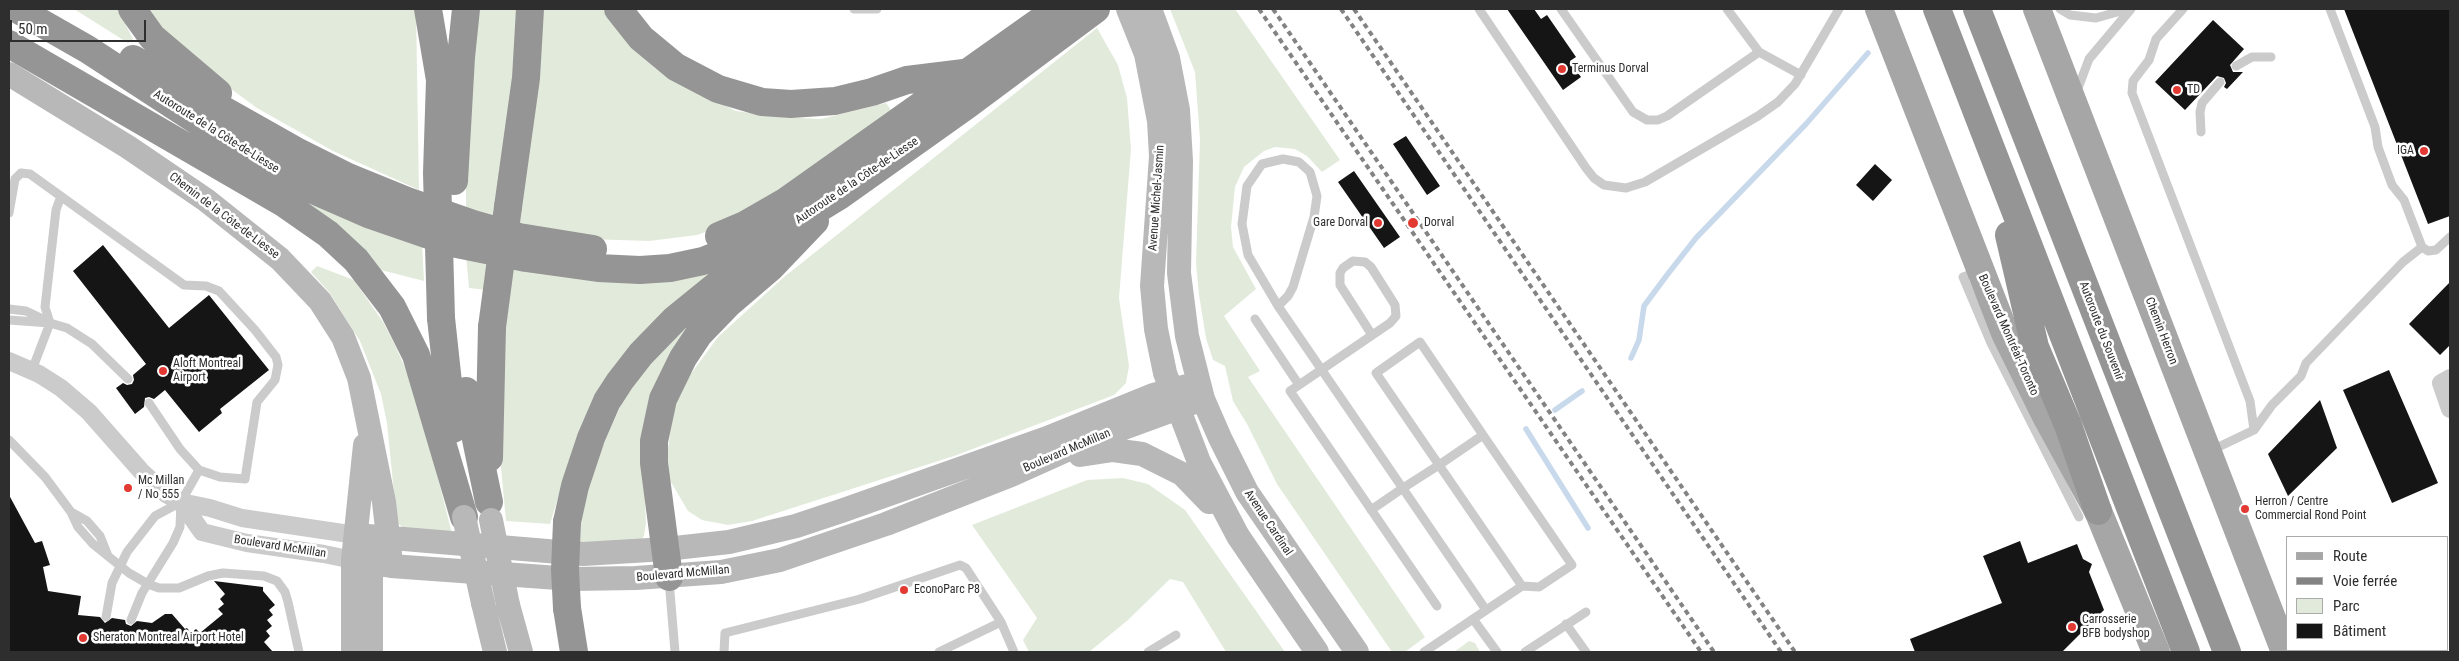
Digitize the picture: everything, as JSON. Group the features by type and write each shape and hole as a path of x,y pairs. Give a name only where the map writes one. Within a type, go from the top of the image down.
{"highway":[{"name":"Autoroute de la Côte-de-Liesse","path":"17,9 87,49 233,146 286,176 368,214 452,242 526,258 618,270 654,270 686,265 718,256 785,229 839,196 967,105 1096,9"},
{"name":"Autoroute de la Côte-de-Liesse","path":"56,9 153,71 273,138 348,176 407,201 473,224 519,237 570,246 614,251 650,252 682,248 712,239 772,211 1057,9"},
{"path":"132,9 152,37 165,49 273,138"},
{"path":"428,9 440,80"},
{"path":"447,9 440,80 437,181 450,320 464,517"},
{"path":"466,9 461,57 454,181 450,320 490,511"},
{"path":"490,511 492,327 526,78 530,9"},
{"path":"618,9 641,38 676,67 718,89 762,102 812,104 835,101 872,92 907,80 966,73"},
{"path":"1937,9 2186,652"},
{"name":"Autoroute du Souvenir","path":"1977,9 2227,652"},
{"path":"9,44 307,218 328,234 356,260 387,299 411,344 425,378 464,517"},
{"path":"1986,134 2035,347 2068,426 2088,514"},
{"path":"669,576 654,463 658,419 671,381 688,351 706,326 771,267 839,196"},
{"path":"574,652 567,608 565,570 567,522 575,486 591,438 607,401 630,366 675,319 785,229"}],"main road":[{"name":"Avenue Michel-Jasmin","path":"1128,9 1169,115 1181,161 1178,230 1179,273 1186,329 1200,391"},
{"name":"Avenue Michel-Jasmin","path":"1150,9 1168,58 1169,115 1161,156 1152,286 1159,346 1175,399"},
{"name":"Boulevard Montréal-Toronto","path":"1879,9 1980,271 2018,362 2088,514 2156,652"},
{"name":"Chemin Herron","path":"2037,9 2285,652"},
{"name":"Chemin de la Côte-de-Liesse","path":"9,74 180,181 238,224 292,270 320,301 343,337 359,378 384,502 372,537"},
{"name":"Boulevard McMillan","path":"372,537 583,554 666,549 730,542 796,526 1200,391"},
{"name":"Avenue Cardinal","path":"1200,391 1220,438 1247,492 1357,652"},
{"name":"Boulevard McMillan","path":"372,563 572,579 669,576 721,572 805,552 886,524 1011,475 1175,399"},
{"path":"1175,399 1203,471 1238,536"},
{"name":"Chemin de la Côte-de-Liesse","path":"367,419 372,537"},
{"path":"1011,475 1098,451 1128,451 1142,454 1171,467 1190,479 1238,536 1317,652"},
{"path":"490,511 508,605 521,652"},
{"path":"464,517 495,652"},
{"path":"371,652 372,537"},
{"path":"352,652 372,563"}],"street":[{"name":"Boulevard McMillan","path":"9,361 51,380 80,404 141,471 166,494 181,502 210,508 242,518 372,537"},
{"path":"2450,378 2441,383 2450,409"},
{"name":"Boulevard McMillan","path":"181,502 202,532 247,543 372,563"}],"lane":[{"path":"854,9 876,9"},
{"path":"1479,9 1586,168 1594,178 1615,188 1637,186 1758,116 1787,94 1801,75 1839,9"},
{"path":"1561,9 1633,112 1647,120 1658,120 1667,116 1759,52"},
{"path":"1727,9 1759,52 1801,75"},
{"path":"2060,9 2070,14 2096,18 2130,9"},
{"path":"2074,109 2078,87 2089,59 2130,9"},
{"path":"2183,9 2156,39 2149,60 2132,81 2132,93 2250,401 2254,430"},
{"path":"2330,9 2375,127 2378,147 2392,185 2404,200 2422,247 2428,251 2436,250 2450,237"},
{"path":"2236,66 2252,57 2271,57"},
{"path":"2201,132 2200,112 2202,103 2220,82"},
{"path":"1278,306 1288,296 1293,287 1314,217 1318,196 1310,172 1299,162 1284,159 1268,161 1256,170 1247,186 1243,210 1243,234 1248,254 1278,306 1486,610"},
{"path":"9,213 12,184 21,173 30,174 184,285 206,286 219,291 245,318 276,357 278,373 269,389 257,402 255,409 244,480 215,476 199,470 180,449 148,403"},
{"path":"32,370 50,323 45,307 56,210 61,196"},
{"path":"2207,452 2254,430 2272,405 2301,376 2306,363 2403,262 2422,247"},
{"path":"1372,335 1340,285 1340,273 1343,268 1353,261 1369,265 1397,310 1394,320 1290,391 1437,606"},
{"path":"9,309 26,311 50,323"},
{"path":"1255,319 1299,385"},
{"path":"9,320 60,325 78,335 128,379"},
{"path":"1424,652 1522,586 1539,587 1572,565 1420,342 1376,372 1522,586"},
{"path":"1371,510 1484,435"},
{"path":"9,440 39,470 71,512 83,533 120,566 148,584 159,588 179,588 223,572 271,577 278,581 285,592 299,652"},
{"path":"131,620 148,584 169,550 180,527 181,502 199,470"},
{"path":"106,617 112,583 136,540 155,516 181,502"},
{"path":"724,652 725,633 860,599 960,565 966,568 1001,622 1014,652"},
{"path":"669,576 675,652"},
{"path":"1525,652 1586,612"},
{"path":"1473,619 1497,652"},
{"path":"939,652 1001,622"},
{"path":"1566,624 1586,652"},
{"path":"1148,652 1176,635"}],"green space":[{"path":"74,9 118,9 133,39 128,43"},
{"path":"143,9 416,9 419,190 333,151 257,108 197,64"},
{"path":"477,9 521,9 497,222 466,211 466,153"},
{"path":"538,9 606,9 622,34 655,68 697,92 736,111 781,117 821,119 886,103 891,110 732,223 697,235 649,241 587,239 517,226"},
{"path":"1170,9 1235,9 1340,160 1322,172 1307,156 1295,149 1275,147 1264,151 1244,167 1235,187 1231,227 1233,247 1256,289 1224,316 1260,371 1248,377 1425,637 1405,652 1392,652 1277,484 1247,424 1233,401 1225,366 1213,360 1206,338 1196,263 1200,139 1195,72"},
{"path":"1097,28 1118,65 1127,98 1131,149 1119,298 1129,366 1126,383 1114,395 957,455 752,521 728,525 702,520 688,511 668,477 668,449 673,411 682,386 718,337 784,277"},
{"path":"305,196 422,243 424,281 377,269 303,201"},
{"path":"466,256 491,261 487,290 469,288"},
{"path":"317,266 354,280 383,322 396,347 410,379 427,434 452,534 403,527 397,523 387,423 381,394 360,341 329,292 311,272"},
{"path":"509,266 708,271 713,278 592,407 576,439 550,524 506,521 498,436"},
{"path":"682,325 688,332 643,456 646,523 644,536 638,544 577,547 585,499 599,455 623,400 637,378"},
{"path":"1123,478 1148,484 1185,510 1285,652 1226,652 1183,582 1170,579 1128,620 1089,652 1029,652 1023,640 1037,618 972,525 1087,480"},
{"path":"1469,641 1475,643 1480,652 1454,652"}],"building":[{"name":"Terminus Dorval","path":"1507,9 1534,9 1541,19 1547,15 1576,57 1570,61 1581,77 1563,90"},
{"path":"2344,9 2450,9 2450,216 2428,224"},
{"path":"2213,20 2244,49 2230,65 2233,72 2243,72 2227,89 2224,87 2226,83 2224,78 2217,76 2185,110 2155,82"},
{"path":"1406,136 1440,186 1427,195 1393,144"},
{"path":"1875,164 1892,180 1873,201 1856,185"},
{"name":"Gare Dorval","path":"1354,171 1400,237 1384,248 1338,182"},
{"path":"103,245 169,328 209,295 269,370 220,409 222,413 199,432 165,390 154,399 145,398 144,407 135,414 116,388 123,383 127,385 132,384 134,380 133,375 146,364 73,271"},
{"path":"2450,282 2450,345 2440,355 2409,324"},
{"path":"2389,370 2438,483 2392,503 2343,390"},
{"path":"2320,400 2337,448 2288,496 2268,454"},
{"path":"9,495 35,543 42,541 50,565 43,567 48,591 81,596 78,615 100,617 105,623 112,618 125,620 126,624 131,626 137,621 152,623 165,614 172,614 185,629 187,628 191,633 196,629 200,633 223,614 218,609 224,604 220,599 225,594 214,581 263,587 263,591 275,605 269,610 273,615 267,620 272,626 266,631 270,636 264,642 273,652 9,652"},
{"path":"2020,541 2028,563 2077,544 2083,559 2092,564 2089,572 2104,610 2062,652 1915,652 1910,639 2002,603 1983,556"}],"waterway":[{"path":"1631,358 1639,340 1644,306 1667,275 1696,238 1806,124 1868,53"},
{"path":"1555,410 1582,391"},
{"path":"1526,429 1588,528"}],"railway":[{"path":"1259,9 1701,652"},
{"path":"1273,9 1714,652"},
{"path":"1341,9 1781,652"},
{"path":"1354,9 1795,652"}],"place":[{"name":"Terminus Dorval","path":"1562,69"},
{"name":"TD","path":"2177,90"},
{"name":"IGA","path":"2424,151"},
{"name":"Gare Dorval","path":"1378,223"},
{"name":"Dorval","path":"1413,223"},
{"name":"Aloft Montreal Airport","path":"163,371"},
{"name":"Mc Millan / No 555","path":"128,488"},
{"name":"Herron / Centre Commercial Rond Point","path":"2245,509"},
{"name":"EconoParc P8","path":"904,590"},
{"name":"Carrosserie BFB bodyshop","path":"2072,627"},
{"name":"Sheraton Montreal Airport Hotel","path":"83,638"}]}
